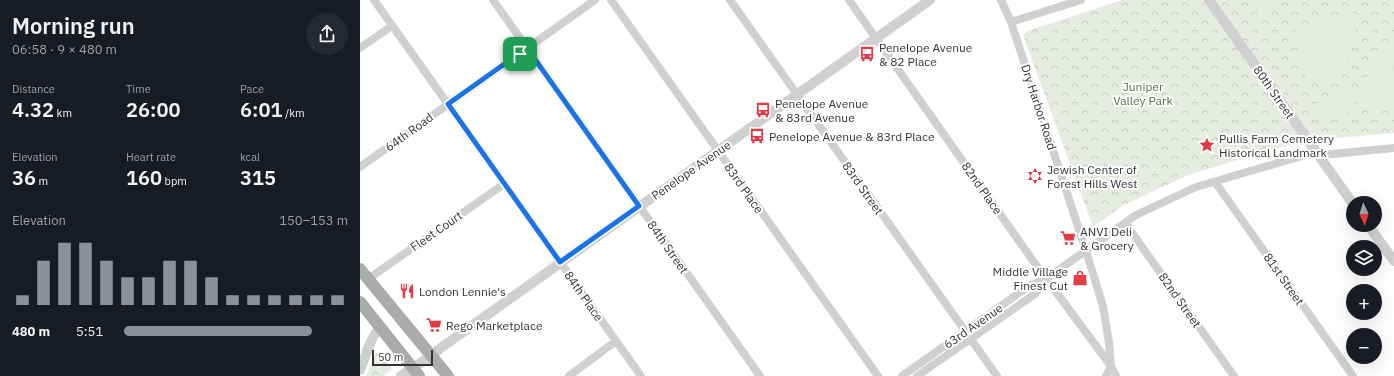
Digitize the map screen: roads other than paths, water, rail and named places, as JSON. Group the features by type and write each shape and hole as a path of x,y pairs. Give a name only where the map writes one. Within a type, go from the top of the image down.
{"main road":[{"path":"360,269 448,376"},
{"path":"360,302 416,372"}],"street":[{"name":"84th Place","path":"374,0 641,376"},
{"name":"84th Street","path":"493,0 760,376"},
{"name":"64th Road","path":"360,167 595,0"},
{"name":"83rd Place","path":"611,0 878,376"},
{"name":"83rd Street","path":"730,0 997,376"},
{"name":"82nd Place","path":"849,0 1046,280 1111,366 1116,376"},
{"name":"Penelope Avenue","path":"400,376 416,372 431,356 448,342 930,0"},
{"name":"Dry Harbor Road","path":"1001,0 1011,22 1103,306 1111,366"},
{"path":"1011,22 1081,0"},
{"name":"80th Street","path":"1209,0 1347,196"},
{"path":"360,48 392,26"},
{"name":"63rd Avenue","path":"917,376 1035,294 1046,280 1136,215 1196,187 1305,155 1394,148"},
{"name":"81st Street","path":"1215,182 1353,376"},
{"name":"Fleet Court","path":"368,279 504,184"},
{"name":"82nd Street","path":"1125,223 1234,376"},
{"path":"1373,232 1394,261"},
{"name":"63rd Avenue","path":"902,376 1029,286 1046,280"},
{"path":"360,370 371,341 380,326"},
{"path":"569,376 616,341"},
{"path":"1106,376 1111,366"}],"place":[{"name":"Penelope Avenue & 82 Place","path":"867,54"},
{"name":"Penelope Avenue & 83rd Avenue","path":"763,110"},
{"name":"Penelope Avenue & 83rd Place","path":"757,136"},
{"name":"Pullis Farm Cemetery Historical Landmark","path":"1207,145"},
{"name":"Jewish Center of Forest Hills West","path":"1035,176"},
{"name":"ANVI Deli & Grocery","path":"1068,238"},
{"name":"Middle Village Finest Cut","path":"1080,278"},
{"name":"London Lennie's","path":"407,291"},
{"name":"Rego Marketplace","path":"434,325"}],"park label":[{"name":"Juniper Valley Park","path":"1143,93"}]}
